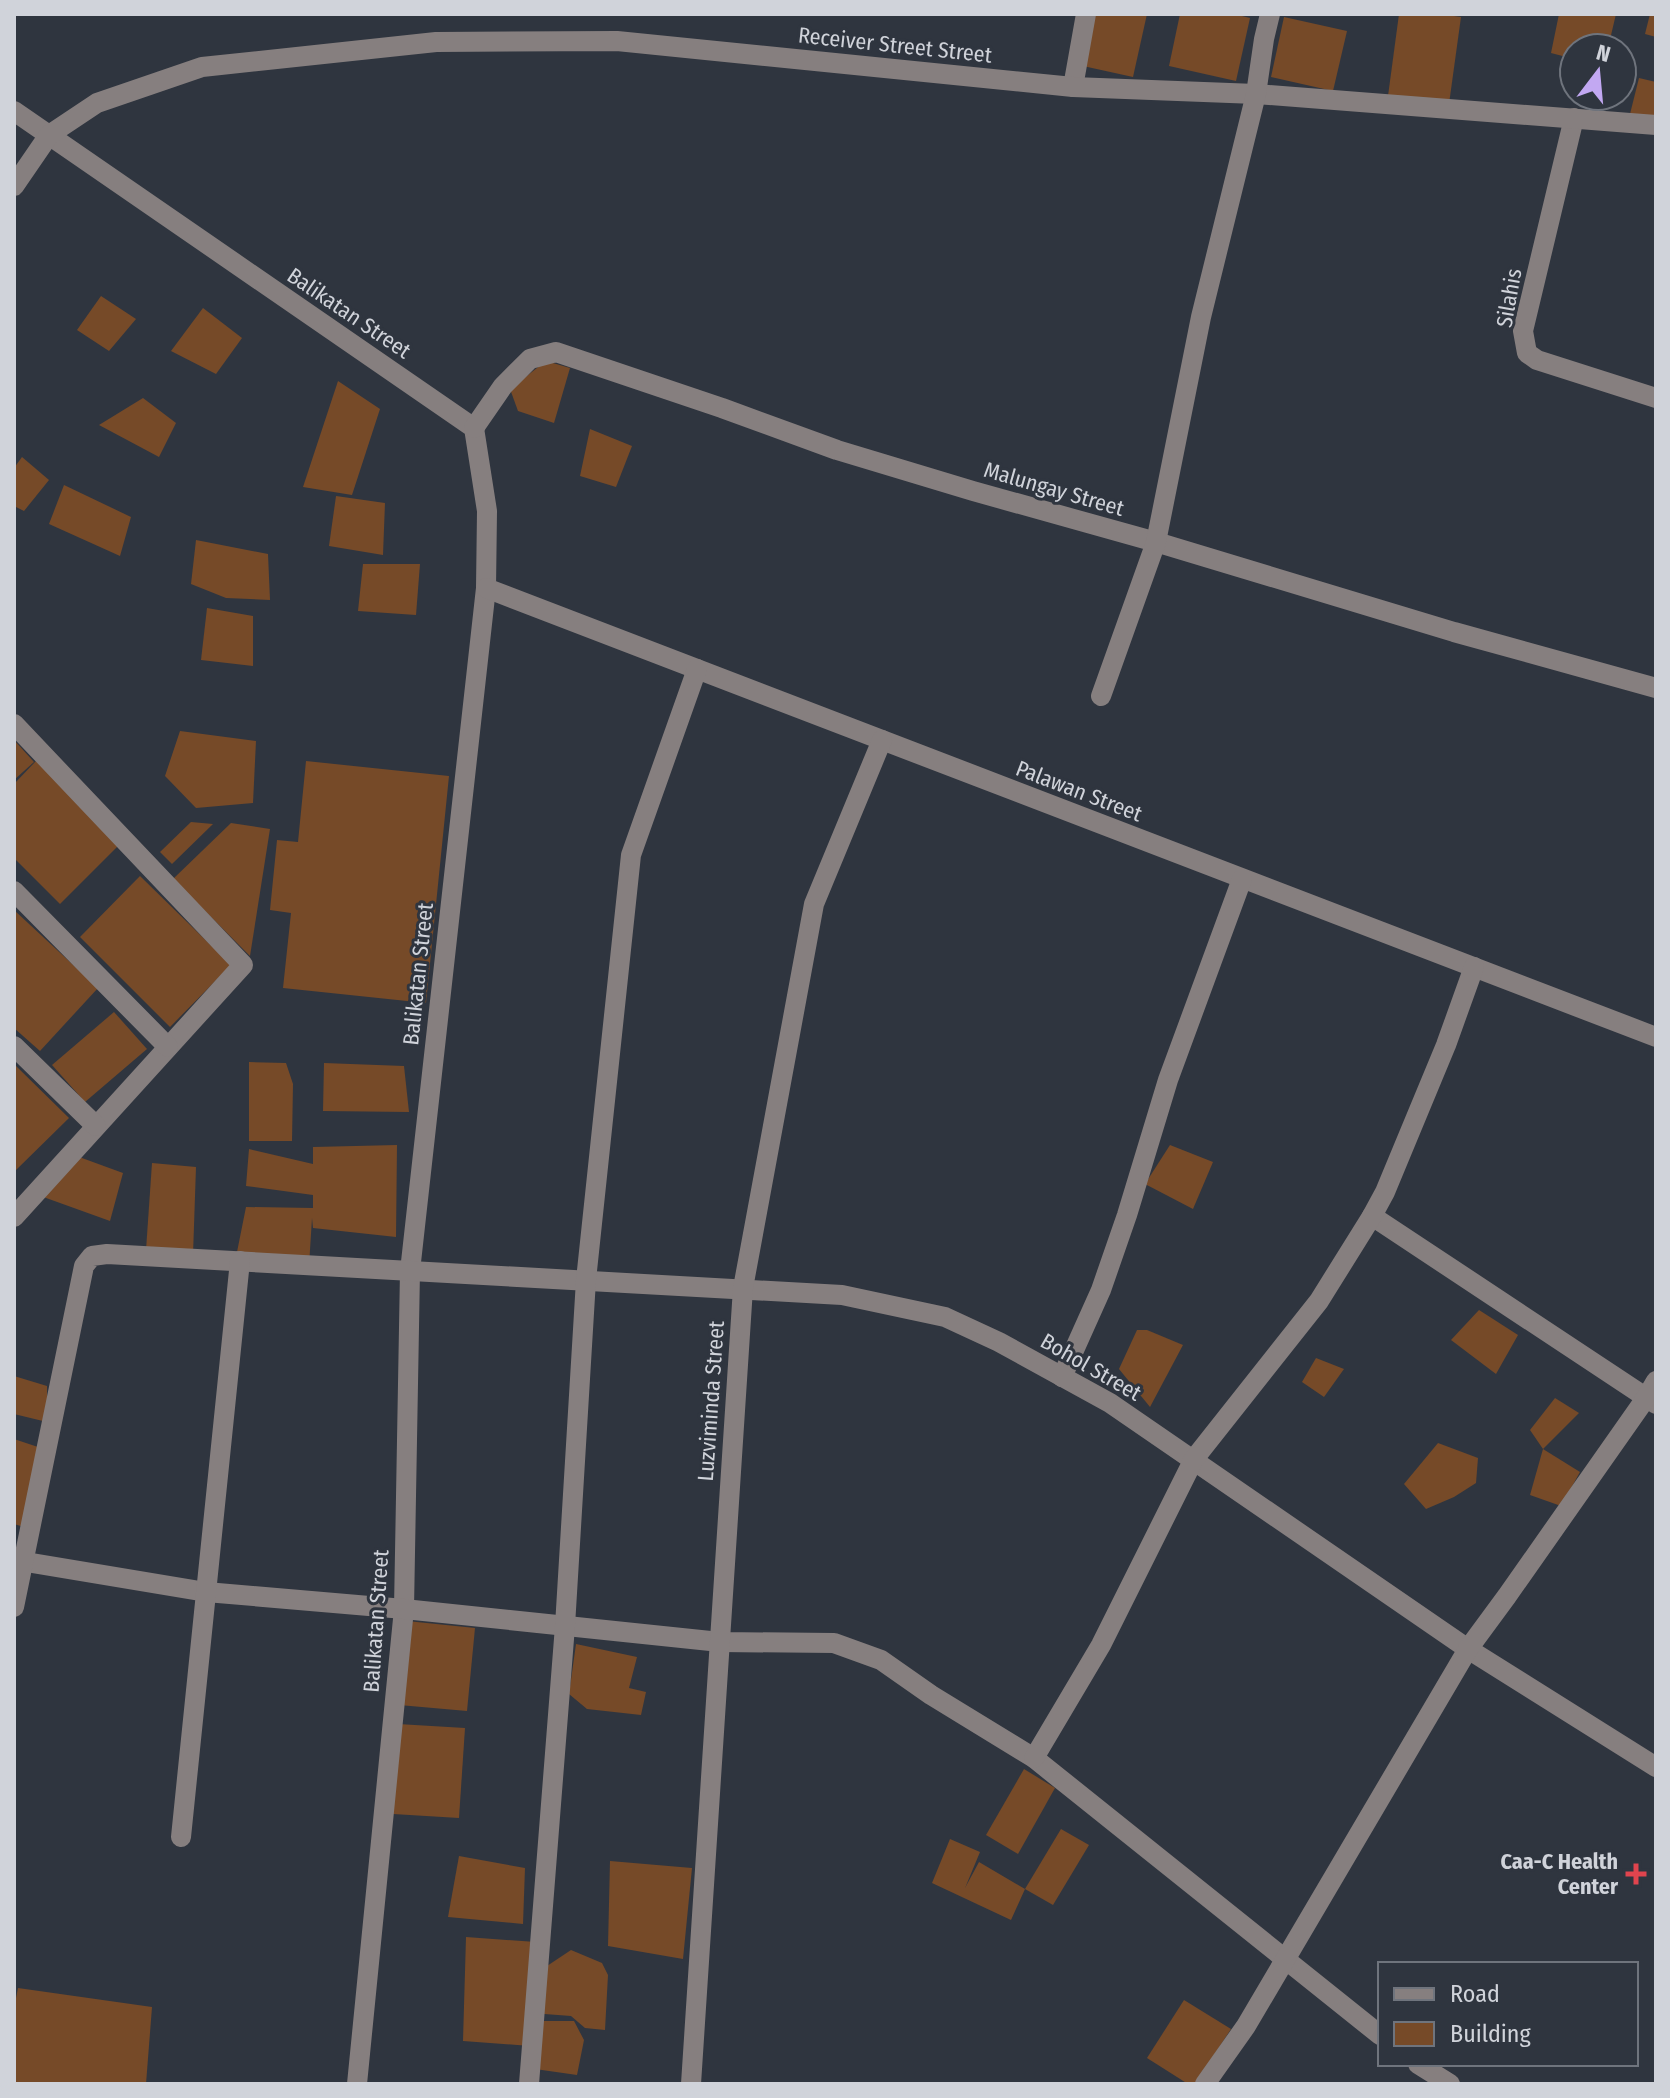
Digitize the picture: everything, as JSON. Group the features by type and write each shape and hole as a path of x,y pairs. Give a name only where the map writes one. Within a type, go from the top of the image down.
{"street":[{"path":"1073,87 1086,14"},
{"path":"1101,696 1156,542 1201,317 1256,94 1270,14"},
{"name":"Receiver Street Street","path":"49,135 97,103 202,67 436,42 617,41 1073,87 1256,94 1656,125"},
{"name":"Balikatan Street","path":"14,111 474,428 487,511 486,588 410,1271 404,1609 357,2084"},
{"name":"Silahis","path":"1574,118 1523,331 1527,353 1537,360 1656,398"},
{"path":"14,186 49,135"},
{"name":"Malungay Street","path":"474,428 503,386 530,359 556,352 837,450 1454,632 1656,688"},
{"name":"Palawan Street","path":"486,588 1656,1037"},
{"path":"529,2084 565,1626 586,1280 631,855 697,669"},
{"path":"14,724 243,965 15,1212"},
{"name":"Luzviminda Street","path":"691,2084 743,1288 814,904 882,740"},
{"path":"1062,1377 1101,1290 1168,1080 1242,879"},
{"path":"14,891 168,1047"},
{"path":"1034,1758 1101,1645 1194,1459 1319,1301 1372,1216 1435,1073 1474,967"},
{"path":"14,1046 96,1126"},
{"path":"1205,2084 1246,2026 1468,1649 1653,1394 1372,1216"},
{"name":"Bohol Street","path":"19,1562 84,1266 92,1256 107,1254 842,1295 945,1317 999,1342 1110,1403 1468,1649 1656,1767"},
{"path":"181,1837 240,1261"},
{"path":"14,1607 19,1562 206,1592 720,1642 834,1643 881,1660 931,1695 1034,1758 1378,2033"},
{"path":"1421,2066 1450,2084"}],"building":[{"path":"1095,14 1147,14 1133,77 1083,66"},
{"path":"1180,14 1234,14 1250,18 1236,81 1169,66"},
{"path":"1399,14 1461,17 1449,104 1388,96"},
{"path":"1559,14 1616,14 1612,32 1558,32 1558,55 1551,53"},
{"path":"1650,14 1656,14 1656,37 1645,34"},
{"path":"1284,17 1347,31 1333,91 1271,77"},
{"path":"1639,78 1656,82 1656,120 1630,114 1638,112"},
{"path":"101,296 136,319 109,351 77,330"},
{"path":"203,308 242,338 216,374 171,351"},
{"path":"546,361 570,368 554,423 518,411 510,389"},
{"path":"338,381 380,409 352,495 303,487"},
{"path":"143,398 176,423 159,457 99,425"},
{"path":"590,429 632,446 616,487 580,476"},
{"path":"22,457 49,480 24,511 14,506 14,468"},
{"path":"64,485 131,517 120,556 49,524"},
{"path":"336,496 385,503 383,555 329,546"},
{"path":"196,540 268,554 270,600 226,598 191,584"},
{"path":"363,564 420,564 416,615 358,611"},
{"path":"207,608 253,616 253,666 201,660"},
{"path":"180,731 256,741 253,803 196,808 165,776"},
{"path":"14,740 34,762 14,780"},
{"path":"36,761 120,844 60,904 14,858 14,784"},
{"path":"306,761 449,776 426,1003 283,988 291,913 270,910 277,840 298,842"},
{"path":"191,822 213,824 172,864 160,852"},
{"path":"231,823 270,829 250,956 173,879"},
{"path":"140,876 231,965 170,1027 80,937"},
{"path":"14,910 98,988 40,1051 14,1028"},
{"path":"114,1012 147,1049 85,1102 52,1065"},
{"path":"249,1062 286,1063 293,1084 292,1141 249,1141"},
{"path":"324,1063 404,1066 409,1112 323,1111"},
{"path":"14,1064 69,1118 14,1172"},
{"path":"397,1145 396,1237 313,1228 312,1218 309,1266 236,1257 246,1207 313,1208 313,1195 246,1186 249,1149 313,1164 313,1147"},
{"path":"1170,1145 1213,1162 1193,1209 1145,1184"},
{"path":"71,1154 123,1173 110,1221 35,1194"},
{"path":"152,1163 196,1167 193,1255 146,1250"},
{"path":"1479,1310 1518,1335 1496,1374 1451,1340"},
{"path":"1137,1330 1147,1330 1183,1345 1150,1407 1119,1369"},
{"path":"1316,1358 1344,1369 1324,1397 1302,1382"},
{"path":"14,1376 47,1386 47,1422 14,1414"},
{"path":"1555,1398 1579,1413 1543,1449 1530,1430"},
{"path":"14,1439 41,1448 24,1527 14,1524"},
{"path":"1438,1443 1478,1458 1476,1483 1426,1509 1404,1484"},
{"path":"1543,1449 1580,1472 1561,1506 1530,1495"},
{"path":"407,1621 475,1628 467,1711 399,1705"},
{"path":"576,1644 637,1657 629,1688 646,1692 641,1715 587,1709 569,1694"},
{"path":"398,1724 465,1728 459,1818 393,1814"},
{"path":"1024,1769 1055,1788 1018,1854 986,1835"},
{"path":"1061,1829 1089,1845 1053,1905 1025,1889"},
{"path":"950,1839 980,1852 965,1888 979,1862 1025,1889 1011,1920 932,1883"},
{"path":"459,1856 525,1868 523,1924 448,1917"},
{"path":"610,1861 692,1868 683,1959 608,1946"},
{"path":"466,1937 536,1942 538,1972 571,1950 602,1963 608,1975 605,2030 585,2028 571,2016 531,2013 533,2021 574,2021 584,2040 577,2075 528,2068 530,2046 463,2041"},
{"path":"18,1988 152,2007 146,2084 14,2084 14,2008"},
{"path":"1184,2000 1231,2029 1195,2084 1188,2084 1147,2058"}],"place":[{"name":"Caa-C Health Center","path":"1636,1874"}]}
